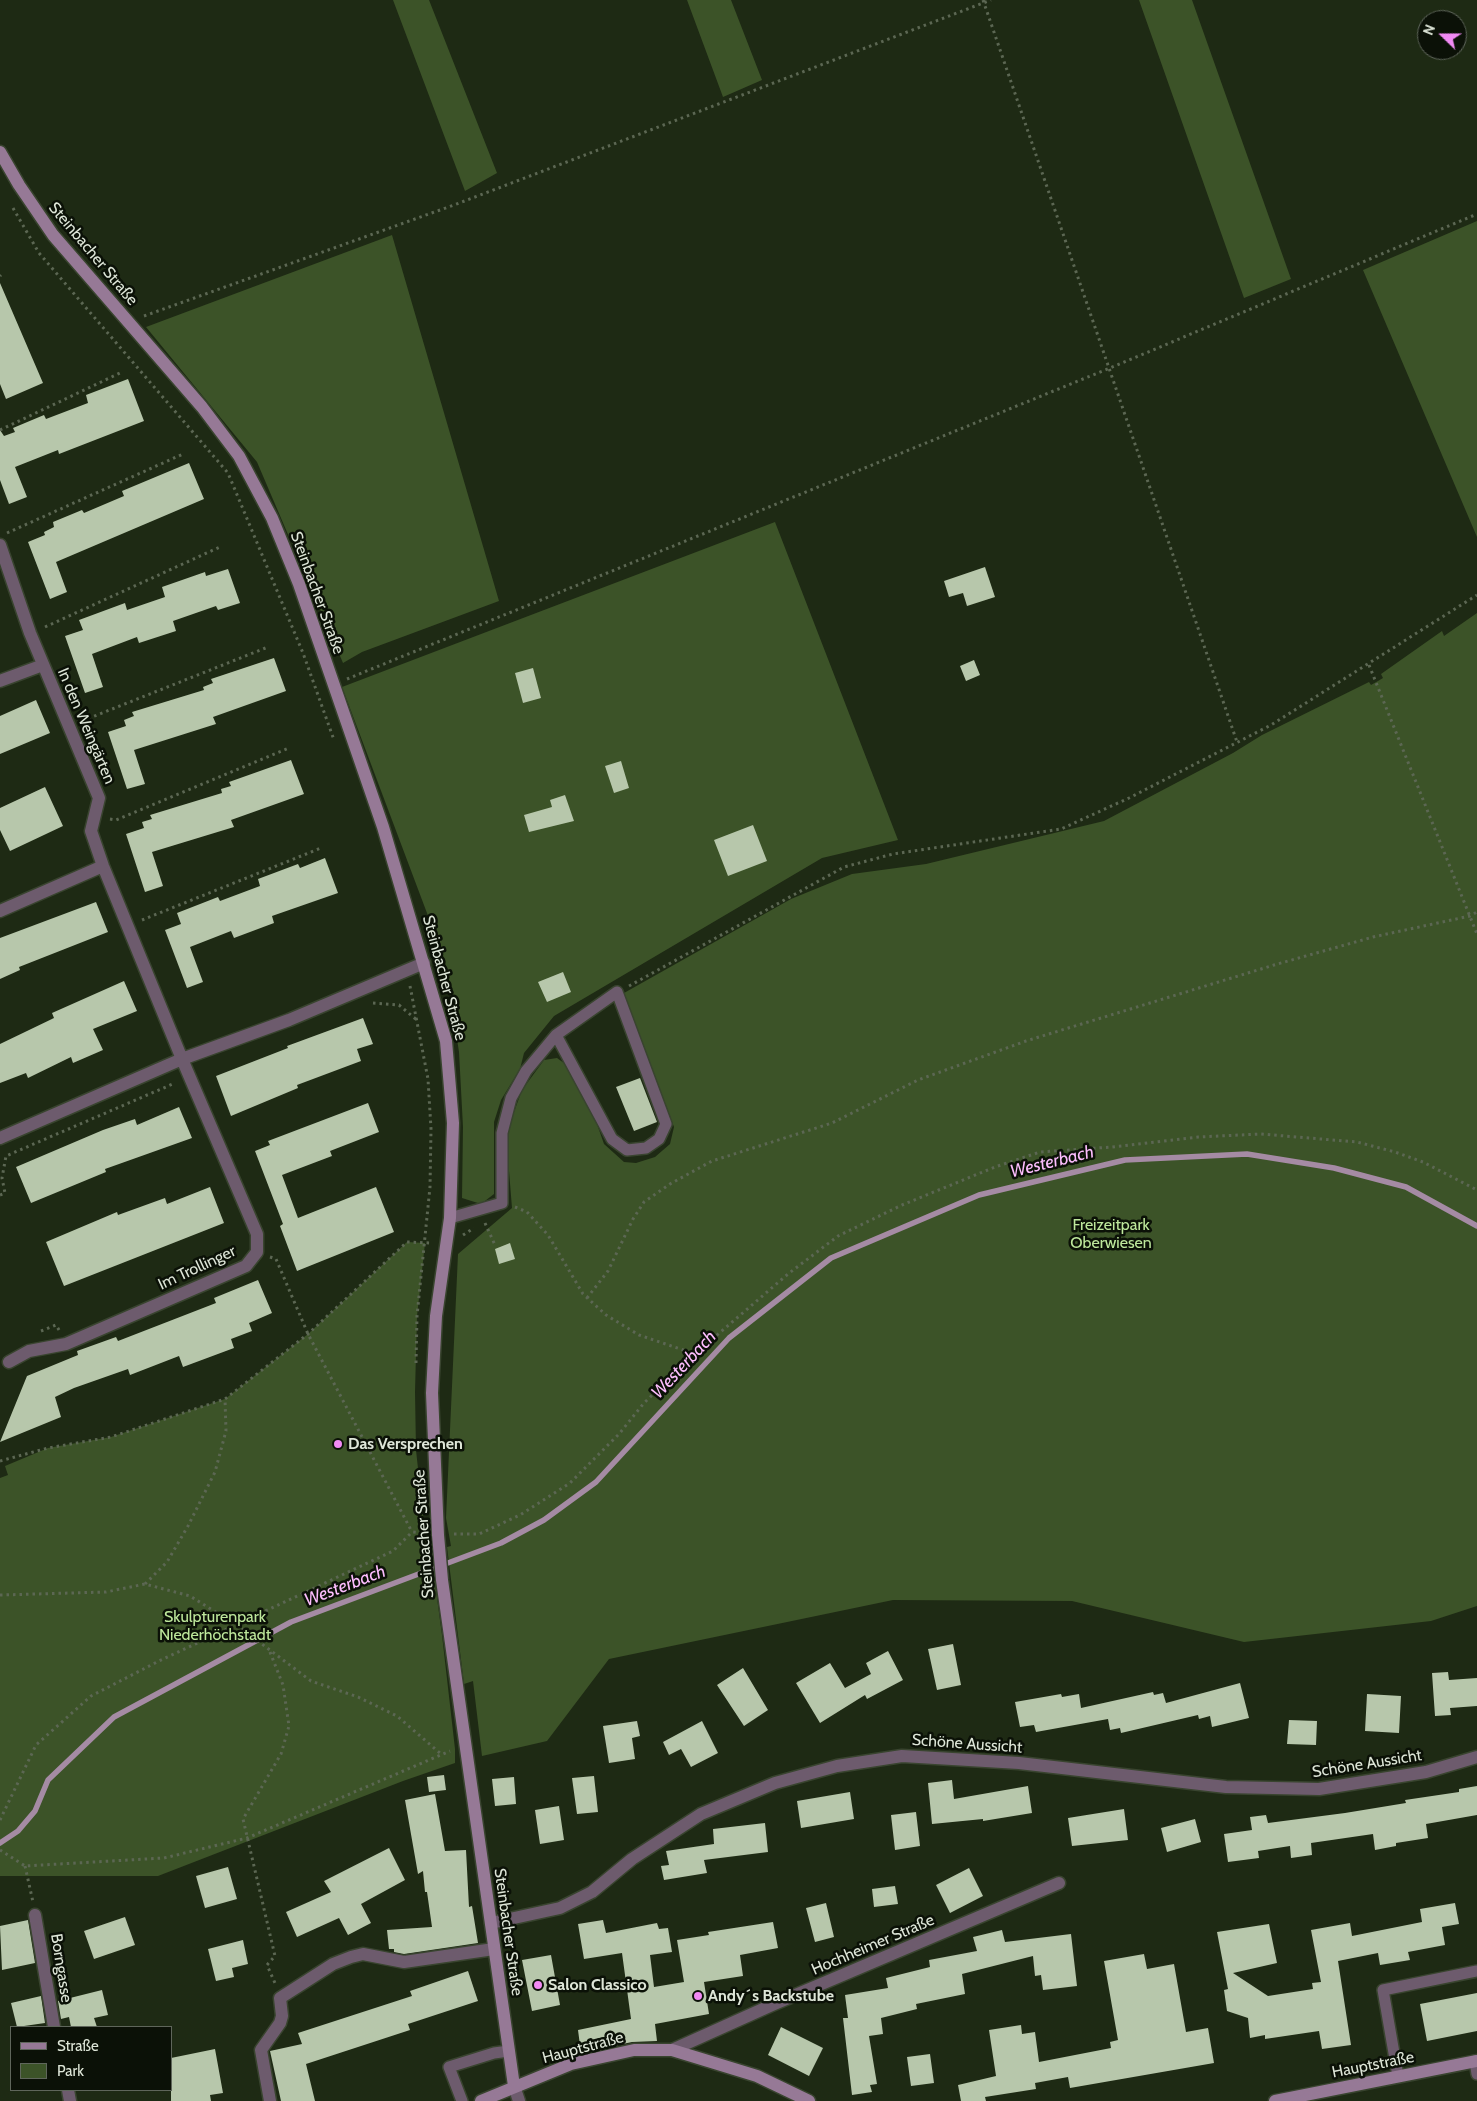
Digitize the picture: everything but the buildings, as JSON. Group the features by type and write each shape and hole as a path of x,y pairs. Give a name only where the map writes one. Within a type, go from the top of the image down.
{"main road":[{"name":"Steinbacher Straße","path":"0,152 19,185 53,235 202,407 239,456 272,518 300,584 383,827 446,1041 454,1123 450,1218 436,1316 432,1393 438,1535 442,1580 465,1748 514,2086"},
{"name":"Hauptstraße","path":"481,2101 571,2064 600,2056 634,2050 672,2050 757,2076 809,2101"},
{"name":"Hauptstraße","path":"1275,2101 1398,2076 1476,2065"}],"street":[{"name":"In den Weingärten","path":"0,545 30,633 99,798 91,831 103,866 182,1059"},
{"path":"0,681 43,665"},
{"path":"0,911 103,866"},
{"path":"0,1138 182,1059 289,1020 424,963"},
{"name":"Im Trollinger","path":"9,1362 29,1351 66,1344 237,1270 246,1266 257,1252 257,1234 182,1059"},
{"name":"Schöne Aussicht","path":"491,1923 560,1908 592,1892 632,1859 701,1814 775,1783 837,1766 902,1756 1019,1763 1226,1787 1319,1790 1426,1772 1477,1757"},
{"name":"Hochheimer Straße","path":"672,2050 781,2001 1059,1883"},
{"name":"Borngasse","path":"36,1915 54,2026"},
{"path":"270,2101 261,2050 280,2023 282,2016 280,1998 333,1964 363,1954 404,1962 494,1949"},
{"name":"Steinbacher Straße","path":"514,2086 519,2101"}],"lane":[{"path":"450,1218 502,1202 502,1133 511,1098 526,1072 556,1035 617,992 666,1124 659,1139 646,1148 627,1150 612,1139 556,1035"},
{"path":"1398,2076 1384,1990 1477,1971"},
{"path":"462,2101 450,2067 494,2053 509,2051"}],"path":[{"path":"128,322 454,205 983,1 991,0"},
{"path":"983,1 1237,742"},
{"path":"10,202 39,253 228,474 303,653 336,745"},
{"path":"333,685 1110,368 1477,214"},
{"path":"0,430 120,373"},
{"path":"0,536 183,454"},
{"path":"30,633 222,546"},
{"path":"617,992 844,867 893,854 1061,829 1129,798 1271,725 1369,665 1477,595"},
{"path":"68,727 268,647"},
{"path":"1369,665 1477,934"},
{"path":"95,817 116,820 289,748"},
{"path":"128,926 321,848"},
{"path":"587,1298 608,1271 632,1219 644,1202 670,1184 712,1161 832,1123 918,1080 1026,1041 1274,965 1373,937 1470,916 1477,912"},
{"path":"406,970 418,1021 428,1079 431,1129 430,1187 417,1316 415,1373"},
{"path":"0,1820 36,1745 90,1696 159,1661 238,1626 273,1606 393,1551 412,1532 438,1535 479,1534 520,1515 570,1483 619,1434 644,1403 695,1354 788,1274 838,1236 959,1181 1040,1152 1112,1147 1198,1137 1261,1134 1357,1142 1395,1152 1422,1162 1477,1190"},
{"path":"502,1202 527,1212 548,1235 566,1269 587,1298 606,1315 640,1335 695,1354"},
{"path":"0,1461 48,1448 111,1437 225,1400 308,1334 406,1242 447,1244 469,1232 483,1219 495,1245"},
{"path":"257,1252 276,1259 308,1334 412,1532"},
{"path":"145,1584 166,1562 188,1526 215,1472 226,1431 225,1400"},
{"path":"424,1524 425,1533"},
{"path":"0,1594 106,1592 145,1584 190,1596 244,1630 311,1681 358,1697 397,1716 441,1754"},
{"path":"269,1650 283,1685 289,1726 281,1754 243,1819 276,1956 267,1965 280,1998"},
{"path":"0,1850 25,1866 164,1858 247,1838 441,1754 465,1748"},
{"path":"25,1866 36,1915"}],"green space":[{"path":"393,0 429,0 497,173 465,191"},
{"path":"687,0 731,0 762,80 723,97"},
{"path":"1139,0 1192,0 1291,279 1244,298"},
{"path":"1477,221 1477,537 1363,270"},
{"path":"392,235 499,601 362,652 343,663 257,462 146,327"},
{"path":"775,522 898,840 822,858 554,1016 524,1053 520,1069 501,1100 494,1122 494,1194 481,1204 462,1198 463,1127 459,1052 445,961 342,687"},
{"name":"Freizeitpark Oberwiesen","path":"1477,613 1477,1606 1431,1621 1244,1642 1072,1601 893,1600 609,1659 547,1741 482,1756 473,1681 464,1684 447,1547 451,1546 446,1518 458,1254 512,1208 506,1134 522,1090 544,1060 557,1058 568,1066 590,1104 604,1144 624,1162 636,1163 655,1157 670,1144 674,1127 624,993 791,899 852,874 926,864 1104,821 1233,753 1262,735 1369,682 1371,685 1383,678 1381,674 1442,631 1444,636"},
{"name":"Skulpturenpark Niederhöchstadt","path":"407,1242 425,1243 417,1316 416,1450 425,1533 435,1583 442,1635 455,1763 403,1781 158,1876 0,1876 0,1478 8,1475 5,1466 48,1448 111,1437 225,1399 308,1334"}],"waterway":[{"name":"Westerbach","path":"0,1843 18,1831 35,1811 48,1780 114,1717 291,1622 501,1543 544,1520 596,1482 729,1338 831,1258 979,1195 1125,1160 1247,1154 1334,1168 1406,1187 1477,1226"}],"place":[{"name":"Das Versprechen","path":"338,1444"},
{"name":"Salon Classico","path":"538,1985"},
{"name":"Andy´s Backstube","path":"698,1996"}]}
